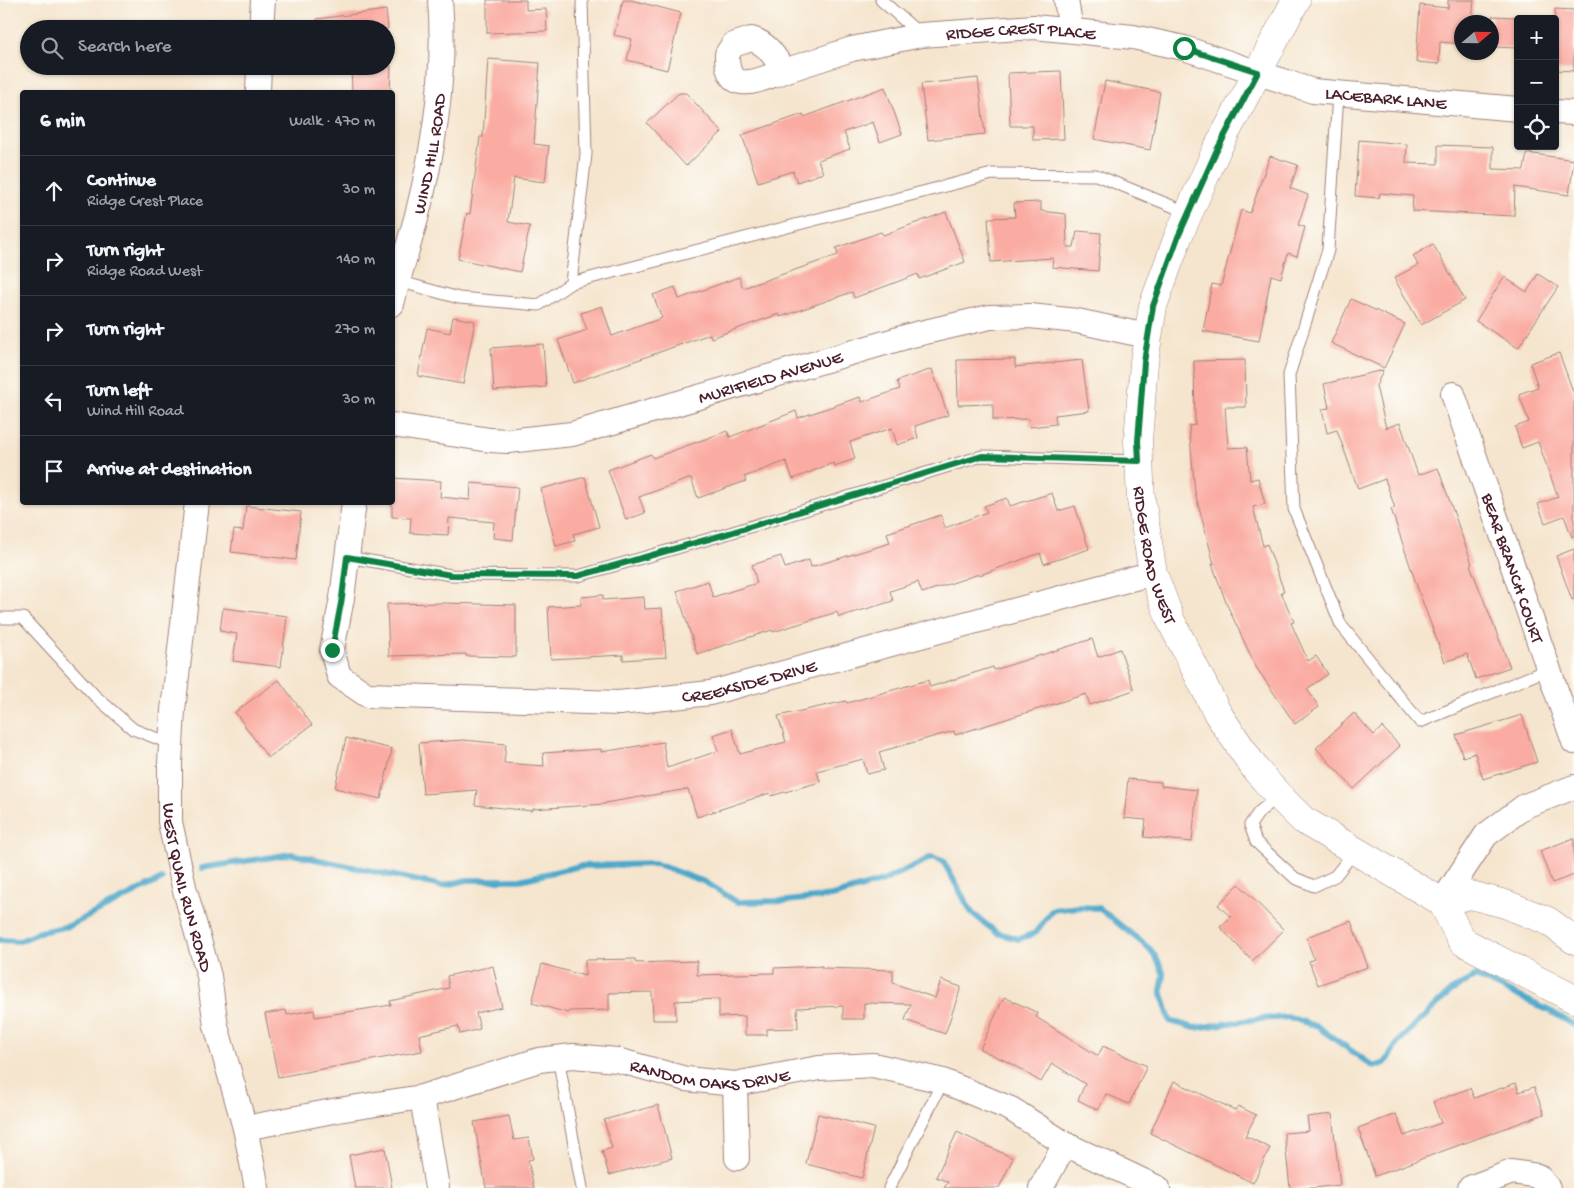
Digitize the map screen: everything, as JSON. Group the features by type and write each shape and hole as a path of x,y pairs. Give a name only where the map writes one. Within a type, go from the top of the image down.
{"street":[{"path":"262,20 263,0"},
{"name":"WIND HILL ROAD","path":"395,293 417,214 432,146 442,68 440,0"},
{"path":"1066,0 1071,30"},
{"name":"RIDGE ROAD WEST","path":"1296,0 1216,152 1178,237 1153,306 1144,362 1139,431 1141,499 1153,573 1171,621 1218,714 1256,770 1303,820 1442,902"},
{"name":"RIDGE CREST PLACE","path":"784,71 852,49 921,35 1034,27 1133,37 1184,48 1258,72"},
{"name":"LACEBARK LANE","path":"1258,72 1313,92 1514,109"},
{"path":"258,90 259,75"},
{"path":"1559,112 1574,113"},
{"name":"MURIFIELD AVENUE","path":"395,426 508,441 572,434 912,335 990,318 1030,316 1077,321 1147,336"},
{"name":"BEAR BRANCH COURT","path":"1453,394 1574,742"},
{"name":"WEST QUAIL RUN ROAD","path":"197,505 173,710 170,822 184,887 209,976 216,1026 246,1128 257,1188"},
{"path":"347,557 354,505"},
{"name":"CREEKSIDE DRIVE","path":"347,557 342,598 332,650 339,676 366,695 619,703 710,693 1153,573"},
{"path":"1442,902 1486,835 1525,806 1574,787"},
{"path":"1442,902 1471,895 1505,904 1548,921 1574,940"},
{"path":"1442,902 1462,940 1574,999"},
{"name":"RANDOM OAKS DRIVE","path":"246,1128 338,1110 422,1097 539,1060 558,1057 573,1056 617,1060 686,1079 735,1084 819,1068 873,1066 943,1081 1011,1109 1065,1144 1158,1188"},
{"path":"735,1084 736,1158"},
{"path":"422,1097 437,1188"},
{"path":"1041,1188 1065,1144"},
{"path":"1470,1188 1512,1172 1538,1176 1548,1188"}],"lane":[{"path":"571,283 586,154 582,0"},
{"path":"881,0 921,35"},
{"path":"1338,94 1328,250 1289,375 1294,509 1340,625 1420,722 1549,669"},
{"path":"395,293 539,305 571,283 992,174 1096,175 1189,213"},
{"path":"347,557 451,575 578,576 723,535 982,456 1139,461"},
{"path":"0,618 23,618 95,696 134,729 172,744"},
{"path":"1279,796 1259,812 1250,825 1256,842 1295,878 1314,886 1335,876 1355,850"},
{"path":"558,1057 582,1188"},
{"path":"889,1188 943,1081"}],"building":[{"path":"487,0 526,0 526,10 546,9 547,31 487,33"},
{"path":"623,0 631,0 681,13 667,70 627,60 632,39 614,35"},
{"path":"1448,0 1474,0 1473,15 1454,15 1454,43 1440,42 1439,64 1416,62 1420,5 1448,8"},
{"path":"1555,9 1574,10 1574,71 1559,70 1559,15 1555,15"},
{"path":"386,10 387,20 317,20"},
{"path":"1499,16 1514,17 1514,48 1499,47"},
{"path":"488,59 540,63 534,144 549,146 545,182 514,178 508,222 530,226 520,272 458,259 467,213 470,214 480,137 483,137"},
{"path":"1061,71 1064,139 1033,140 1033,126 1010,126 1008,73"},
{"path":"351,75 391,75 390,90 352,90"},
{"path":"978,78 985,134 928,140 921,84"},
{"path":"1105,81 1160,92 1150,150 1094,139"},
{"path":"885,87 902,134 880,142 873,122 844,132 850,149 818,160 823,173 797,182 793,171 758,182 742,135 803,114 804,117"},
{"path":"679,93 686,93 722,132 686,166 647,123"},
{"path":"1359,140 1407,144 1406,163 1438,164 1438,145 1493,147 1493,169 1524,170 1527,153 1574,160 1569,195 1515,187 1514,216 1412,211 1413,196 1380,193 1379,198 1355,196"},
{"path":"1270,156 1298,165 1290,188 1308,195 1298,225 1305,227 1297,256 1288,253 1281,278 1271,275 1259,341 1203,331 1212,284 1221,286 1241,210 1250,213"},
{"path":"1041,202 1041,211 1066,214 1067,247 1074,247 1077,231 1101,233 1098,271 1052,267 1053,258 991,262 988,218 1015,217 1014,203"},
{"path":"946,212 965,262 919,279 918,274 854,298 852,292 780,317 779,314 711,338 710,334 573,383 558,340 587,330 581,313 602,306 612,336 662,318 653,295 675,287 679,299 739,277 743,288 838,255 836,248 881,232 883,235"},
{"path":"1433,244 1465,300 1421,325 1394,278 1418,265 1413,256"},
{"path":"1538,274 1558,287 1518,348 1476,321 1504,277 1527,292"},
{"path":"1351,299 1405,324 1384,368 1331,343"},
{"path":"453,317 475,321 463,384 418,376 427,328 450,333"},
{"path":"543,344 546,387 494,391 491,348"},
{"path":"1559,353 1574,394 1574,536 1572,537 1564,516 1545,523 1538,504 1558,497 1538,442 1522,448 1515,427 1529,422 1519,394 1538,387 1530,363"},
{"path":"1015,359 1015,367 1082,360 1089,411 1055,415 1056,424 1030,427 1029,419 993,420 993,404 958,405 957,360"},
{"path":"1245,360 1246,407 1225,407 1228,448 1247,447 1250,480 1258,478 1265,504 1253,507 1263,546 1267,544 1284,591 1281,592 1294,622 1291,623 1308,661 1316,656 1328,674 1307,689 1319,707 1295,724 1256,667 1227,605 1212,564 1214,564 1195,492 1189,426 1195,425 1194,361"},
{"path":"932,369 948,415 915,426 918,438 897,445 892,428 850,442 855,459 834,466 833,463 793,479 786,461 744,477 746,481 698,498 691,478 639,497 645,513 626,520 608,470 651,454 653,458 727,431 730,437 796,411 798,418 860,397 862,402 900,389 897,381"},
{"path":"1383,370 1376,386 1386,428 1400,423 1418,475 1438,468 1472,564 1470,565 1510,667 1476,679 1467,654 1445,662 1391,509 1395,508 1385,479 1358,489 1337,430 1327,433 1322,409 1329,408 1324,384"},
{"path":"585,477 599,527 573,534 575,541 556,546 541,489"},
{"path":"395,478 441,481 440,497 470,500 471,483 518,487 513,540 493,538 494,522 449,518 448,535 410,533 411,518 392,517 392,505 395,505"},
{"path":"1052,493 1058,511 1075,506 1089,549 1044,564 1040,553 980,575 922,593 918,582 890,591 893,601 839,617 837,612 697,654 677,591 708,581 713,597 757,583 752,565 781,556 785,568 809,560 811,567 890,543 887,533 941,515 945,528 987,512 984,506 1007,498 1010,506"},
{"path":"246,506 301,512 296,560 231,552 234,530 243,531"},
{"path":"1574,549 1574,599 1572,600 1556,556"},
{"path":"603,595 603,600 644,597 645,609 662,608 666,657 623,660 623,655 551,659 548,607 581,605 581,597"},
{"path":"387,604 516,605 516,657 466,656 466,654 389,656"},
{"path":"223,608 287,616 281,667 233,661 237,634 220,631"},
{"path":"1092,639 1098,657 1120,649 1134,690 1090,705 1086,694 955,735 954,731 879,752 884,770 867,774 863,759 817,771 820,782 771,796 770,793 697,817 688,789 605,804 533,809 532,811 475,805 477,790 423,794 419,743 463,740 506,744 504,763 544,766 543,753 601,749 601,752 663,742 667,768 718,751 713,735 732,729 740,754 786,742 778,716 846,701 847,703 928,680 930,687 993,667 994,670"},
{"path":"279,680 312,725 268,758 235,712"},
{"path":"1354,713 1374,735 1382,727 1400,746 1354,789 1316,748"},
{"path":"1522,715 1537,762 1483,779 1475,753 1463,757 1456,735"},
{"path":"346,738 392,749 381,799 335,788"},
{"path":"1128,779 1161,782 1161,786 1197,790 1192,842 1144,837 1146,820 1124,818"},
{"path":"1574,838 1574,875 1552,883 1540,851"},
{"path":"1239,884 1284,930 1252,961 1220,927 1231,917 1218,905"},
{"path":"1351,921 1368,967 1318,985 1309,961 1314,959 1306,937"},
{"path":"635,959 636,963 697,961 697,975 774,973 774,968 822,966 822,968 893,970 893,983 935,998 941,980 961,987 945,1034 905,1020 911,1004 864,1003 864,1019 843,1019 843,1006 797,1008 798,1028 767,1029 767,1035 745,1035 745,1016 719,1017 719,999 675,1001 676,1020 653,1020 652,992 609,993 609,1010 569,1011 568,1013 532,1003 542,964 585,976 585,960"},
{"path":"493,966 502,1007 476,1013 480,1029 460,1034 458,1026 419,1035 422,1051 278,1077 265,1014 286,1010 287,1015 314,1010 315,1017 391,1005 390,1001 449,988 447,976"},
{"path":"1004,997 1038,1013 1036,1017 1098,1056 1103,1046 1147,1066 1129,1104 1106,1094 1098,1110 1078,1100 1085,1084 1052,1063 1041,1082 1010,1063 980,1049"},
{"path":"1174,1081 1235,1110 1238,1106 1256,1115 1245,1137 1270,1148 1253,1183 1150,1133"},
{"path":"1516,1083 1519,1092 1534,1087 1544,1114 1375,1176 1358,1128 1396,1114 1404,1136 1441,1123 1433,1102 1470,1088 1474,1098"},
{"path":"658,1105 672,1158 609,1175 602,1151 612,1148 604,1120"},
{"path":"818,1114 874,1128 862,1178 806,1164"},
{"path":"1332,1114 1340,1185 1290,1188 1284,1133 1309,1131 1307,1117"},
{"path":"509,1116 514,1140 529,1138 533,1159 528,1160 534,1188 486,1188 474,1122"},
{"path":"957,1132 1013,1158 999,1188 944,1188 948,1182 936,1177"},
{"path":"385,1148 392,1188 355,1188 349,1155"}],"waterway":[{"path":"202,868 291,854 442,886 467,880 520,880 580,866 656,864 705,882 737,902 787,901 832,896 883,881 932,857 943,861 972,913 997,933 1019,939 1035,933 1052,910 1078,907 1099,908 1150,949 1158,961 1164,975 1161,990 1170,1021 1195,1028 1257,1019 1289,1017 1318,1027 1374,1067 1385,1063 1399,1041 1451,991 1476,976 1552,1012 1574,1025"},
{"path":"0,940 20,941 40,932 69,926 162,879"}],"route":[{"path":"332,650 342,598 347,557 451,575 578,576 723,535 982,456 1139,461 1138,441 1144,362 1153,306 1178,237 1216,152 1258,72 1184,48"}]}
